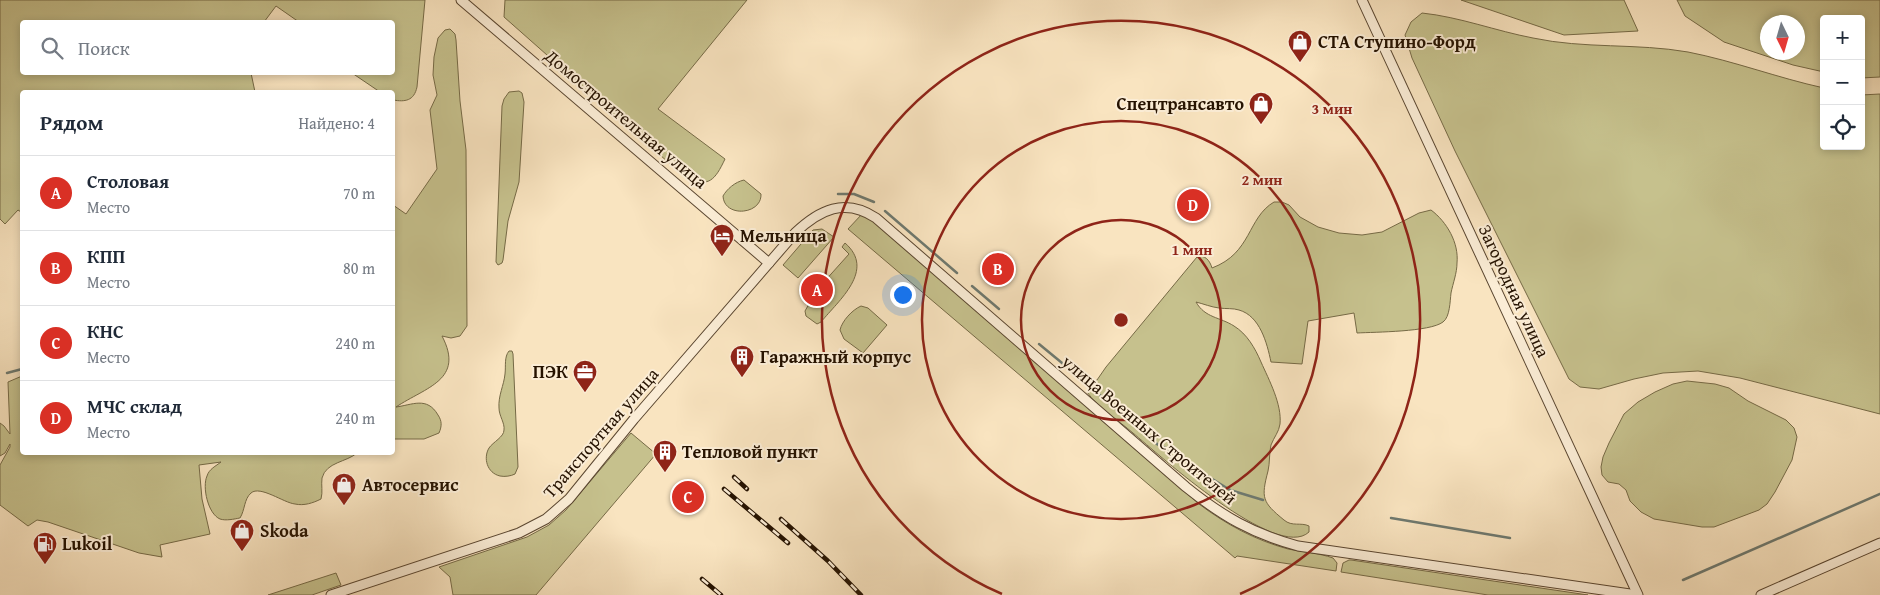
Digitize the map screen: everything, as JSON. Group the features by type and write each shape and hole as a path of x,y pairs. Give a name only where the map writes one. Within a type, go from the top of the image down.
{"street":[{"name":"Домостроительная улица","path":"461,0 769,263"},
{"name":"Загородная улица","path":"1362,0 1638,595"},
{"name":"улица Военных Строителей","path":"769,263 795,233 813,218 838,207 861,209 884,224 1186,487 1236,523 1255,532 1298,546 1638,595"},
{"name":"Транспортная улица","path":"331,595 519,533 536,526 552,515 569,499 639,414 769,263"},
{"path":"1761,595 1880,543"}],"shaded area":[{"path":"0,0 425,0 416,92 408,100 401,101 395,100 395,90 377,90 355,75 395,75 395,20 296,20 276,6 266,20 20,20 20,75 251,75 255,90 20,90 20,211 18,210 5,224 0,219"},
{"path":"505,0 747,0 658,109 725,159 714,177 706,182 686,178 504,17"},
{"path":"1461,0 1624,0 1638,31 1564,35"},
{"path":"1677,0 1880,0 1880,77 1865,78 1865,15 1820,15 1820,71 1778,60 1805,60 1805,15 1760,15 1760,54 1724,42 1685,16"},
{"path":"1422,13 1519,35 1572,44 1669,49 1688,52 1820,87 1820,150 1865,150 1865,95 1880,94 1880,414 1740,378 1698,371 1663,373 1599,389 1580,387 1569,379 1455,151 1412,58 1405,35 1411,22"},
{"path":"450,29 455,34 466,150 467,326 460,336 451,338 442,336 448,351 449,363 445,373 439,380 396,407 419,403 429,405 440,419 439,433 424,439 395,439 395,206 406,214 437,169 430,110 437,95 433,75 434,57 438,38 445,30"},
{"path":"519,91 522,93 524,102 519,182 508,221 503,260 498,265 496,262 502,106 509,92"},
{"path":"744,180 761,194 760,201 750,210 736,211 725,203 723,196 737,182"},
{"path":"1274,202 1282,202 1289,205 1300,217 1318,227 1339,233 1362,235 1382,232 1419,213 1431,210 1447,227 1454,241 1457,255 1449,309 1443,322 1415,330 1357,333 1354,313 1308,321 1302,364 1271,362 1261,331 1246,313 1237,309 1216,308 1196,302 1208,314 1229,323 1243,333 1256,352 1271,384 1279,408 1280,424 1271,445 1264,494 1267,504 1284,520 1290,523 1309,526 1309,532 1293,537 1272,532 1218,502 1102,409 1087,392 1088,386 1097,380 1197,257 1202,256 1207,259 1212,268 1225,262 1235,254 1265,209"},
{"path":"862,214 872,220 1199,504 1220,519 1264,541 1288,549 1333,558 1337,563 1336,571 1237,556 1235,558 848,229"},
{"path":"822,229 834,237 798,278 783,265 813,230"},
{"path":"845,243 854,253 857,264 856,274 845,294 821,322 817,324 806,316 805,311 809,304 812,307 828,288 823,283 849,254 842,247"},
{"path":"861,306 868,308 887,325 863,353 844,339 840,330 848,316"},
{"path":"512,351 513,354 518,467 515,474 500,476 489,468 486,456 489,448 504,433 499,404 507,353"},
{"path":"20,377 20,455 354,455 332,465 324,473 321,499 308,504 298,505 260,491 255,491 247,498 240,518 227,520 220,519 212,512 207,500 205,487 208,474 221,462 199,465 202,499 210,534 160,545 162,557 139,553 48,522 37,520 28,526 0,505 0,465 10,447 10,444 5,453 0,456 0,423 10,434 8,382"},
{"path":"1687,381 1715,384 1729,388 1748,401 1786,420 1794,428 1797,437 1792,460 1767,504 1759,510 1714,527 1702,527 1654,519 1641,512 1630,501 1626,490 1619,484 1608,482 1602,475 1603,457 1624,414 1638,402 1655,392 1673,384"},
{"path":"631,433 656,454 536,595 453,595 450,577 439,567 527,537 549,525 566,510"},
{"path":"1349,560 1588,595 1488,595 1341,572 1343,563"},
{"path":"336,573 341,585 312,595 268,595"}],"waterway":[{"path":"838,194 854,194 874,202"},
{"path":"885,211 957,273"},
{"path":"972,286 999,309"},
{"path":"1039,344 1073,372"},
{"path":"7,373 20,370"},
{"path":"1082,380 1157,444 1180,455 1201,472 1230,490 1263,500"},
{"path":"1683,580 1880,494"},
{"path":"1391,518 1510,538"}],"railway":[{"path":"734,477 747,489"},
{"path":"724,489 788,543"},
{"path":"781,519 828,561 861,595"},
{"path":"702,579 721,595"}],"place":[{"name":"СТА Ступино-Форд","path":"1300,63"},
{"name":"Спецтрансавто","path":"1261,125"},
{"name":"МЧС склад","path":"1193,205"},
{"name":"Мельница","path":"722,257"},
{"name":"КПП","path":"998,269"},
{"name":"Столовая","path":"817,290"},
{"name":"Гаражный корпус","path":"742,378"},
{"name":"ПЭК","path":"585,393"},
{"name":"Тепловой пункт","path":"665,473"},
{"name":"КНС","path":"688,497"},
{"name":"Автосервис","path":"344,506"},
{"name":"Skoda","path":"242,552"},
{"name":"Lukoil","path":"45,565"}]}
